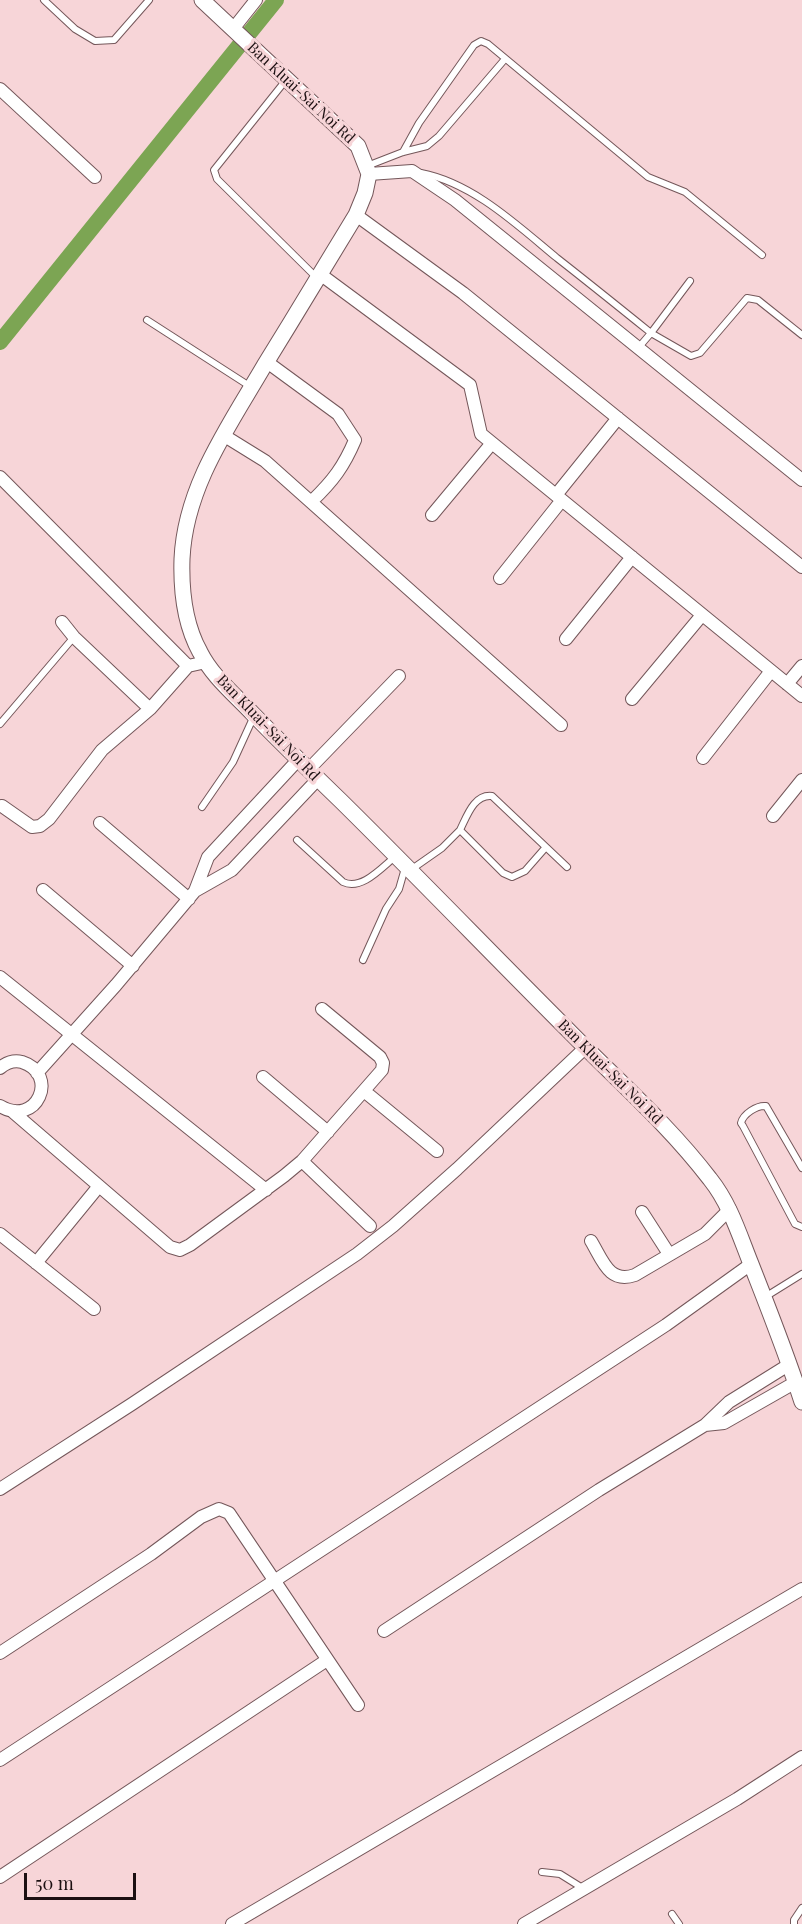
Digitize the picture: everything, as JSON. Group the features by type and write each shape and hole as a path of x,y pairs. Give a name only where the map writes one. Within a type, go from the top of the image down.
{"street":[{"name":"Ban Kluai-Sai Noi Rd","path":"202,0 358,146 368,170 365,193 356,215 224,435 194,495 182,558 182,585 193,638 206,662 254,715 404,863 694,1159 730,1209 790,1364 802,1402"},
{"path":"235,30 250,2"},
{"path":"0,88 95,177"},
{"path":"368,170 412,171 455,200 802,480"},
{"path":"356,215 463,293 802,567"},
{"path":"319,276 470,385 481,434 802,696"},
{"path":"267,362 338,414 355,440 345,463 312,501"},
{"path":"500,578 618,418"},
{"path":"224,435 265,461 312,501 561,725"},
{"path":"432,514 492,442"},
{"path":"0,477 188,666"},
{"path":"566,639 632,557"},
{"path":"632,699 702,615"},
{"path":"62,622 74,637 150,709"},
{"path":"2,806 32,827 40,826 49,819 102,750 150,709 188,666 206,662"},
{"path":"787,684 802,666"},
{"path":"703,758 771,672"},
{"path":"37,1073 133,966 192,895 207,857 308,769 399,676"},
{"path":"192,895 232,870 308,769"},
{"path":"773,816 802,780"},
{"path":"100,824 192,895"},
{"path":"43,890 133,966"},
{"path":"0,977 266,1190"},
{"path":"0,1106 14,1112 170,1247 180,1250 266,1190 302,1161 382,1070 382,1060 322,1009"},
{"path":"0,1489 357,1254 393,1226 466,1161 585,1048"},
{"path":"0,1068 6,1063 19,1061 32,1066 40,1076 42,1089 37,1102 27,1110 14,1112"},
{"path":"263,1077 328,1132"},
{"path":"364,1091 437,1151"},
{"path":"302,1161 370,1226"},
{"path":"36,1263 99,1186"},
{"path":"591,1241 610,1271 616,1277 624,1278 635,1275 705,1234 730,1209"},
{"path":"642,1212 669,1254"},
{"path":"0,1234 94,1309"},
{"path":"0,1760 666,1325 751,1264"},
{"path":"384,1631 599,1490 705,1425 729,1402 790,1364"},
{"path":"705,1425 724,1423 796,1383"},
{"path":"0,1653 152,1554 213,1510 224,1510 229,1513 358,1705"},
{"path":"232,1924 802,1589"},
{"path":"0,1877 327,1660"},
{"path":"526,1923 802,1757"}],"lane":[{"path":"44,0 75,29 95,41 114,40 149,0"},
{"path":"403,152 419,123 474,45 481,41 488,44 540,86 648,177 686,192 762,255"},
{"path":"368,170 403,152 427,146 439,136 505,59"},
{"path":"287,79 214,170 217,179 319,276"},
{"path":"412,171 436,176 471,193 515,224 651,333 691,356 700,353 747,298 758,300 802,335"},
{"path":"639,347 690,281"},
{"path":"147,320 252,387"},
{"path":"0,724 74,637"},
{"path":"202,807 233,762 254,715"},
{"path":"297,840 348,885 364,881 442,848 460,830 476,802 481,797 492,796 567,867"},
{"path":"460,830 503,873 512,877 525,871 546,847"},
{"path":"363,960 386,909 399,889 404,863"},
{"path":"802,1168 769,1109 762,1106 743,1117 742,1126 795,1224 802,1227"},
{"path":"764,1297 802,1274"},
{"path":"542,1872 560,1874 584,1888"},
{"path":"794,1924 802,1908"},
{"path":"672,1914 679,1924"}],"waterway":[{"path":"0,342 276,0"}]}
